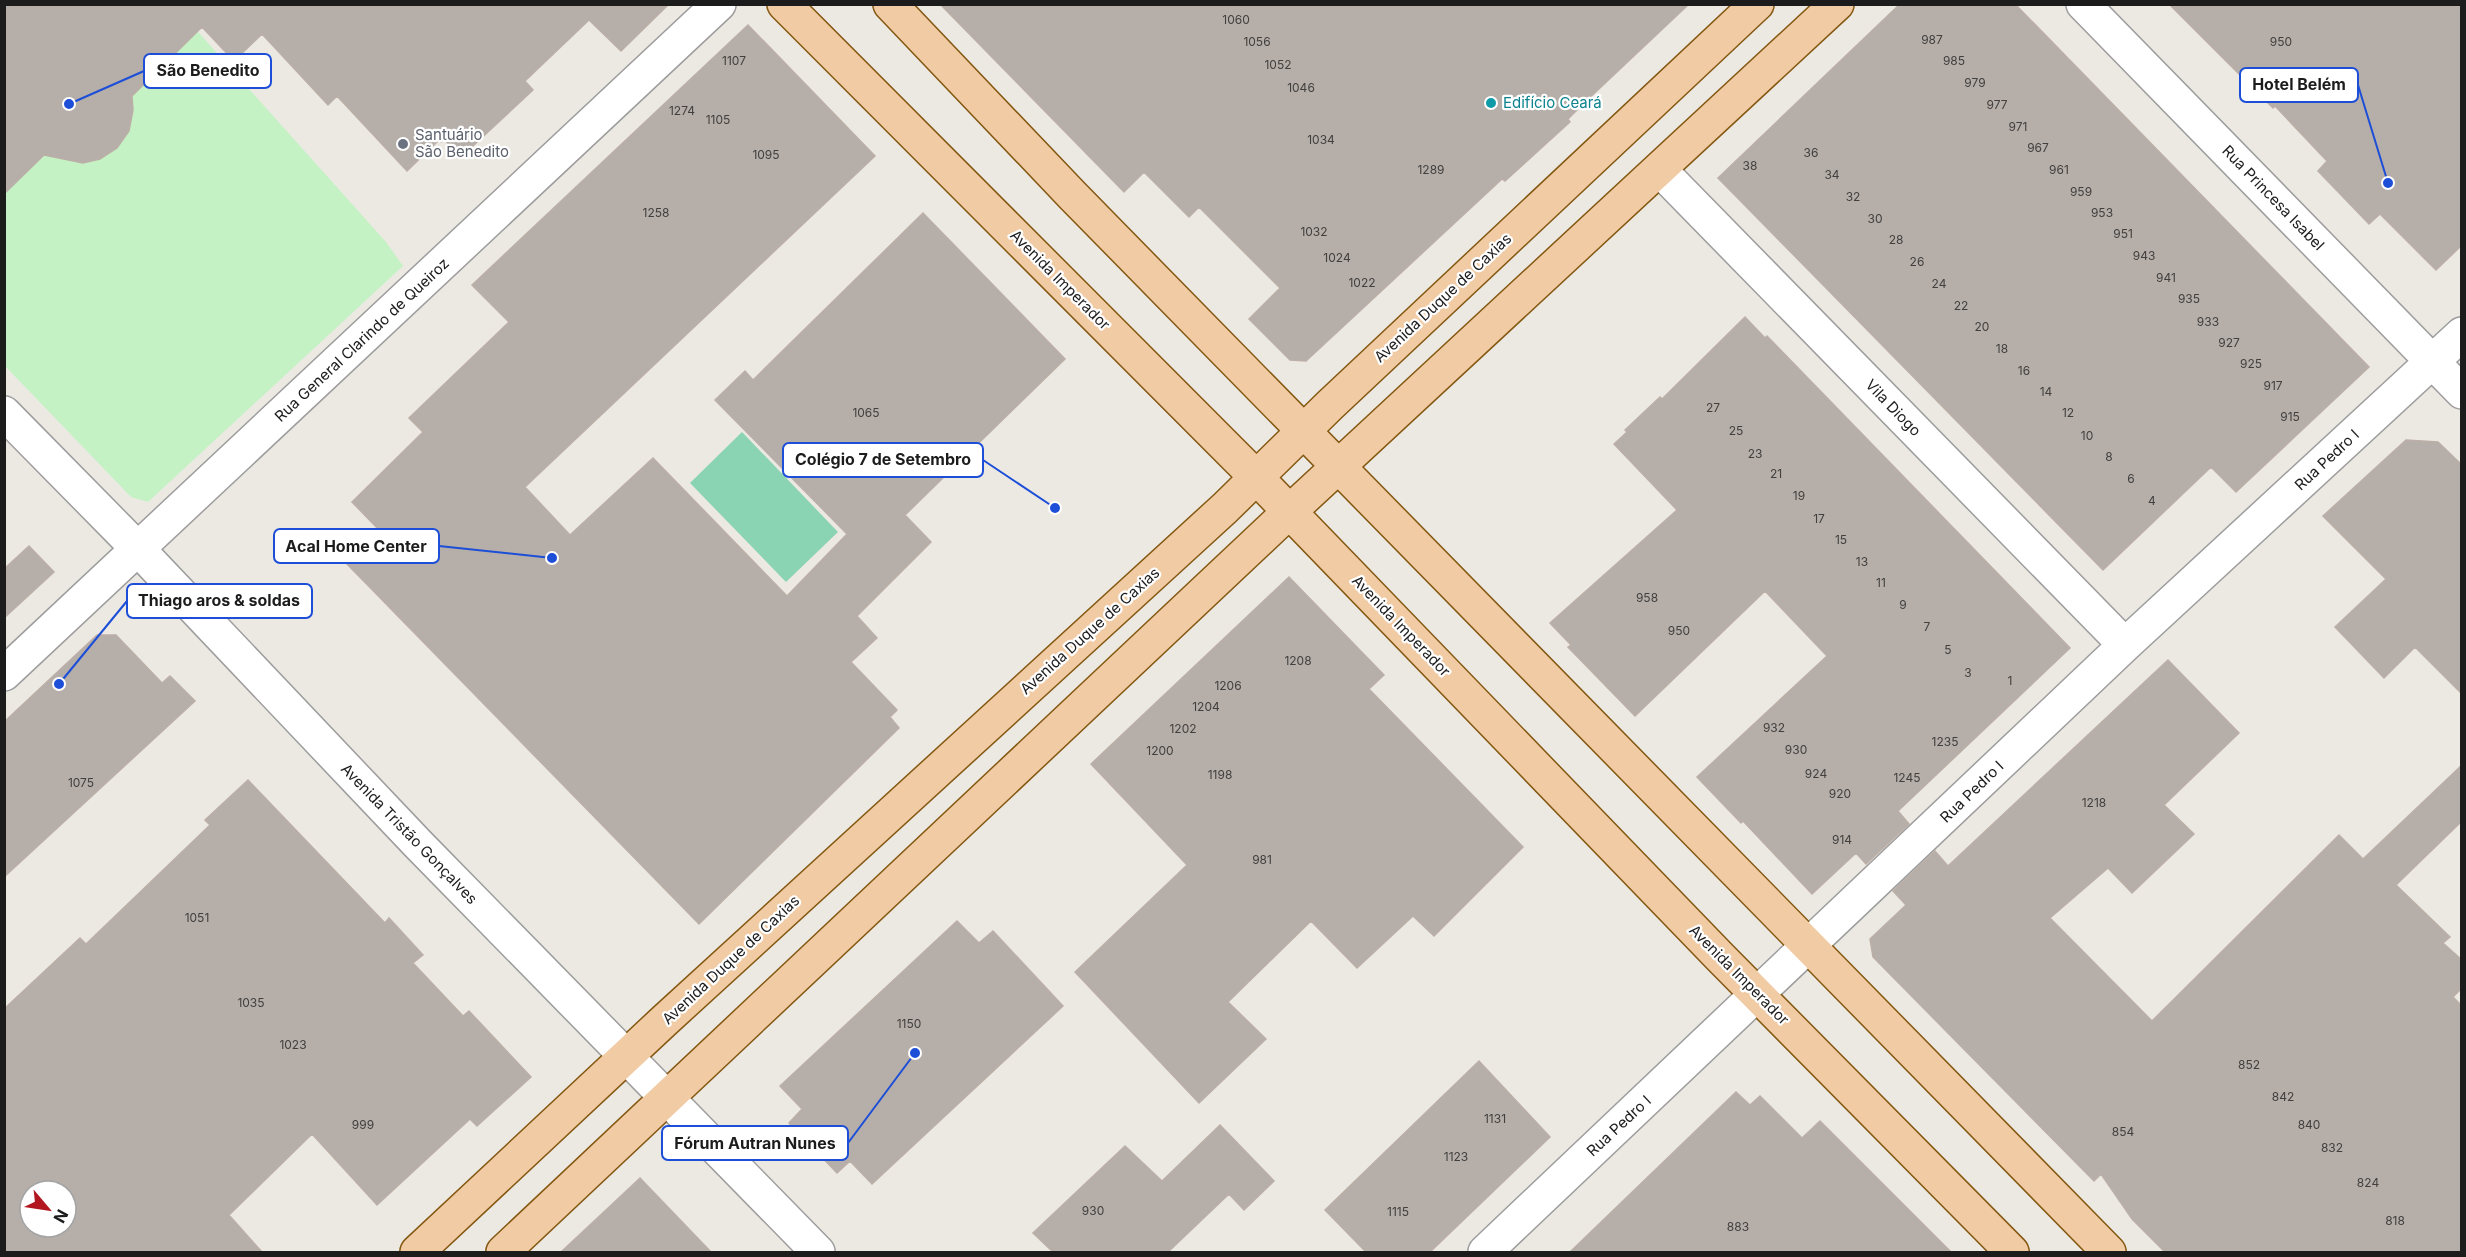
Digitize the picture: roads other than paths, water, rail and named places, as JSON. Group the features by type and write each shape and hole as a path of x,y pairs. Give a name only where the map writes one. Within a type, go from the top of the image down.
{"main road":[{"name":"Avenida Imperador","path":"784,4 1256,477 1758,995 2012,1252"},
{"path":"890,4 1338,467 1810,945 2109,1252"},
{"name":"Avenida Duque de Caxias","path":"417,1252 1256,477 1757,4"},
{"path":"503,1252 1338,467 1660,171 1837,4"}],"street":[{"name":"Rua General Clarindo de Queiroz","path":"4,674 718,4"},
{"name":"Rua Princesa Isabel","path":"2083,4 2462,392"},
{"name":"Vila Diogo","path":"1660,171 2125,645"},
{"name":"Rua Pedro I","path":"1485,1252 2125,645 2462,334"},
{"name":"Avenida Tristão Gonçalves","path":"4,413 138,549 417,844 818,1252"}],"place":[{"name":"Edifício Ceará","path":"1491,103"},
{"name":"São Benedito","path":"69,104"},
{"name":"Santuário São Benedito","path":"403,144"},
{"name":"Hotel Belém","path":"2388,183"},
{"name":"Colégio 7 de Setembro","path":"1055,508"},
{"name":"Acal Home Center","path":"552,558"},
{"name":"Thiago aros & soldas","path":"59,684"},
{"name":"Fórum Autran Nunes","path":"915,1053"}]}
